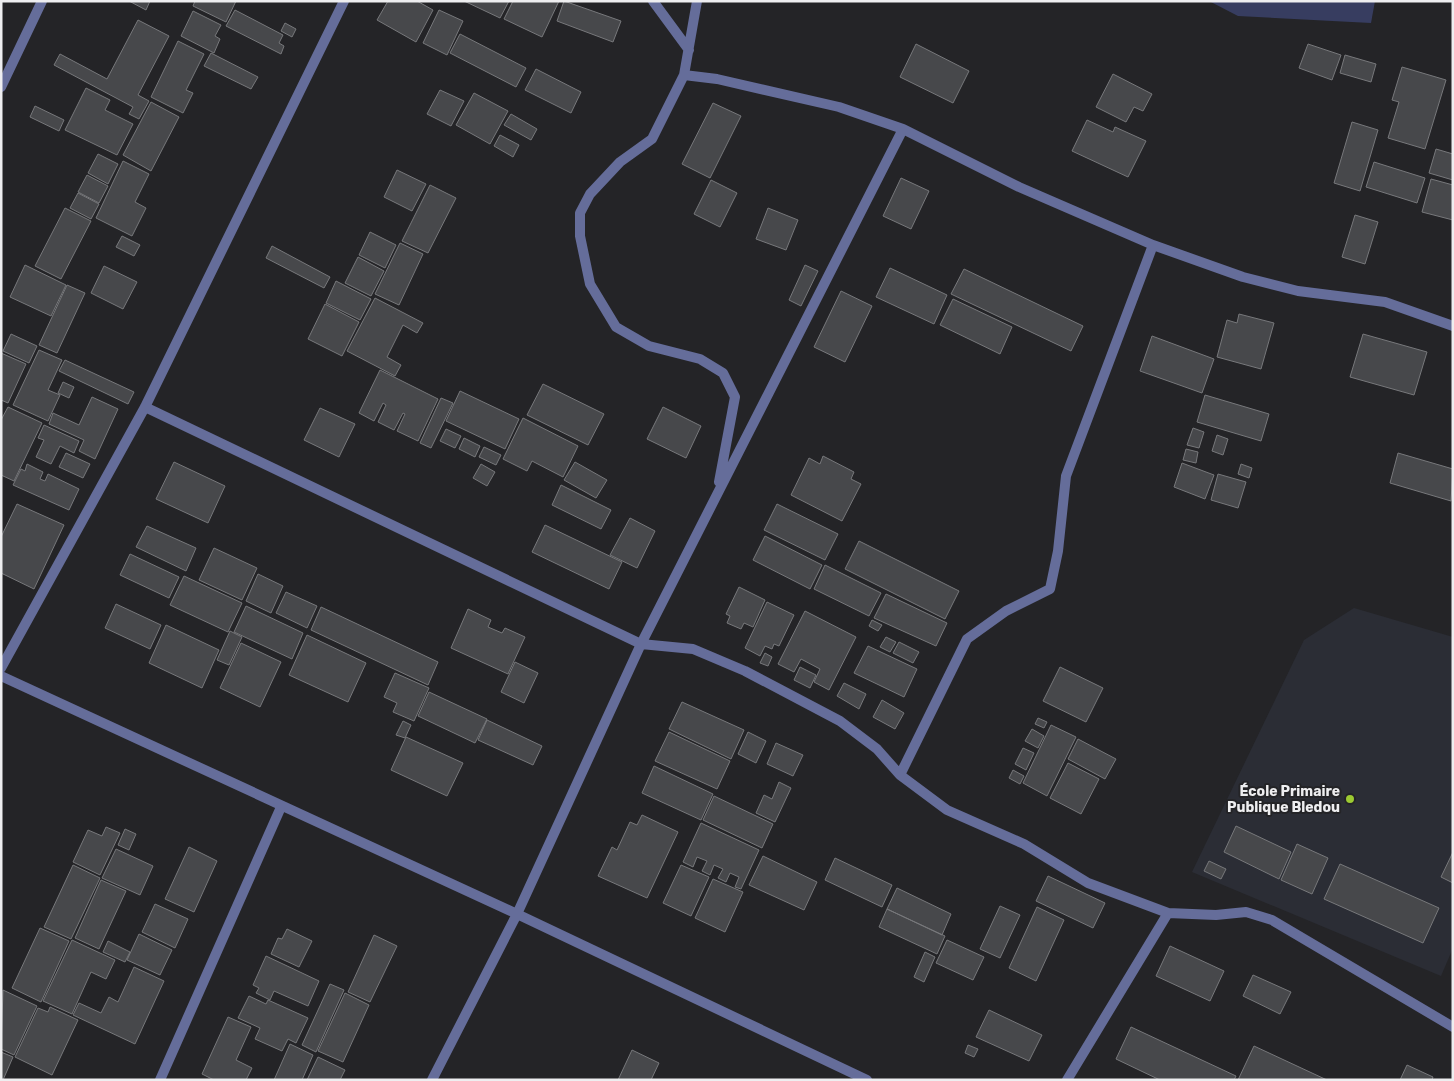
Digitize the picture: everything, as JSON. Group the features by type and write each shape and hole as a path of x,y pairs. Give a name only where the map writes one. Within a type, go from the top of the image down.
{"street":[{"path":"1,87 42,1"},
{"path":"1,668 145,407 344,1"},
{"path":"653,1 689,50"},
{"path":"697,1 684,75 652,139 620,162 590,194 580,213 580,236 590,284 616,326 649,346 700,359 723,373 735,397 717,494"},
{"path":"684,75 717,79 839,107 903,129 1019,187 1153,245 1243,277 1298,291 1385,302 1453,326"},
{"path":"432,1080 517,914 641,644 903,129"},
{"path":"900,775 967,639 1006,611 1050,589 1058,550 1066,476 1153,245"},
{"path":"145,407 641,644 693,649 745,671 840,721 877,749 900,775 947,810 1024,844 1088,883 1168,913 1216,915 1246,912 1272,920 1453,1027"},
{"path":"1,676 281,807 517,914 867,1080"},
{"path":"160,1080 281,807"},
{"path":"1067,1080 1168,913"}],"shaded area":[{"path":"1209,1 1375,1 1371,23 1238,16"},
{"path":"1354,608 1453,637 1453,948 1441,976 1192,872 1304,640"}],"building":[{"path":"129,1 150,1 146,10"},
{"path":"195,1 236,1 226,22 193,6"},
{"path":"388,1 417,1 433,10 416,42 377,20"},
{"path":"464,1 509,1 500,18"},
{"path":"513,1 559,1 542,37 504,19"},
{"path":"564,1 621,21 613,42 557,21"},
{"path":"235,10 283,35 279,43 284,46 281,54 226,26"},
{"path":"439,10 463,21 447,55 423,43"},
{"path":"193,11 221,25 215,36 220,39 214,53 181,36"},
{"path":"138,20 169,36 138,95 149,101 139,119 129,114 133,107 54,65 60,54 107,79"},
{"path":"285,23 296,29 292,37 281,31"},
{"path":"460,34 526,68 516,87 450,53"},
{"path":"178,41 204,54 186,90 193,93 183,113 151,97"},
{"path":"916,44 969,71 953,103 900,77"},
{"path":"1308,44 1341,55 1332,80 1299,68"},
{"path":"211,53 258,77 251,89 204,66"},
{"path":"1345,55 1376,64 1371,82 1340,73"},
{"path":"1402,67 1446,80 1425,149 1388,138 1399,102 1392,100"},
{"path":"536,69 581,92 571,113 525,90"},
{"path":"1113,74 1152,94 1143,111 1134,107 1126,122 1096,107"},
{"path":"86,88 110,100 105,110 133,124 117,155 65,130"},
{"path":"440,90 464,101 451,126 427,114"},
{"path":"474,93 508,111 490,144 456,125"},
{"path":"151,102 179,117 151,171 123,155"},
{"path":"713,103 741,116 710,178 682,164"},
{"path":"35,106 64,120 59,131 30,117"},
{"path":"511,114 537,129 531,140 504,125"},
{"path":"1087,120 1113,132 1115,127 1146,141 1128,177 1072,151"},
{"path":"1352,122 1378,130 1360,191 1334,183"},
{"path":"500,135 519,145 513,157 494,146"},
{"path":"1436,149 1453,154 1453,180 1429,173"},
{"path":"98,154 118,164 108,184 88,173"},
{"path":"123,161 149,174 135,202 146,208 132,236 96,218"},
{"path":"1374,162 1425,178 1417,203 1366,187"},
{"path":"397,170 426,184 412,211 384,197"},
{"path":"87,175 108,186 99,203 78,192"},
{"path":"901,178 929,191 911,229 883,216"},
{"path":"1431,179 1453,185 1453,220 1422,212"},
{"path":"711,180 737,193 720,227 694,214"},
{"path":"430,185 456,198 428,253 402,241"},
{"path":"78,193 99,204 91,219 70,208"},
{"path":"65,208 91,221 61,279 35,266"},
{"path":"768,208 798,220 786,250 756,239"},
{"path":"1355,215 1378,222 1365,264 1342,257"},
{"path":"370,232 396,245 385,268 359,255"},
{"path":"122,236 140,245 134,256 116,247"},
{"path":"400,243 423,254 399,305 375,294"},
{"path":"272,246 330,277 324,288 266,258"},
{"path":"358,257 384,271 371,296 345,283"},
{"path":"25,265 66,285 51,316 10,297"},
{"path":"805,265 818,271 801,306 789,300"},
{"path":"104,266 137,282 123,309 91,293"},
{"path":"890,268 947,295 934,324 876,297"},
{"path":"964,269 1083,326 1071,351 951,294"},
{"path":"336,281 371,299 360,320 326,303"},
{"path":"67,285 85,293 57,353 39,345"},
{"path":"841,291 872,306 845,362 814,347"},
{"path":"375,298 423,323 417,333 403,325 387,357 401,365 395,376 347,351"},
{"path":"953,299 1012,327 1000,354 940,325"},
{"path":"325,304 359,322 342,356 308,339"},
{"path":"1239,314 1274,323 1261,369 1217,357 1227,320 1237,323"},
{"path":"11,334 37,346 29,363 3,351"},
{"path":"1363,334 1427,352 1414,395 1350,377"},
{"path":"1152,336 1214,359 1202,393 1140,371"},
{"path":"39,350 62,360 48,390 60,395 48,421 13,405"},
{"path":"1,353 26,364 8,403 1,400"},
{"path":"65,360 134,392 128,404 59,371"},
{"path":"380,370 438,399 418,441 397,431 405,414 403,413 394,430 378,422 386,405 383,403 374,421 359,413"},
{"path":"63,382 74,387 69,398 58,393"},
{"path":"543,384 604,414 588,445 527,415"},
{"path":"460,391 519,419 505,449 446,421"},
{"path":"1205,395 1269,414 1261,441 1197,422"},
{"path":"92,397 118,409 95,459 79,451 84,440 49,424 53,413 79,425"},
{"path":"441,398 453,403 431,448 420,443"},
{"path":"8,407 42,423 14,481 1,475 1,420"},
{"path":"663,407 701,426 686,458 647,439"},
{"path":"320,408 355,424 339,457 304,440"},
{"path":"523,418 578,446 563,477 532,461 527,471 503,459"},
{"path":"44,425 79,441 74,453 60,446 51,464 36,457 44,440 38,438"},
{"path":"1193,428 1204,432 1199,448 1187,445"},
{"path":"446,429 461,436 455,448 440,441"},
{"path":"1217,435 1228,439 1223,455 1212,451"},
{"path":"464,438 480,446 475,457 459,449"},
{"path":"484,447 501,455 496,465 479,457"},
{"path":"1186,449 1198,452 1196,463 1183,460"},
{"path":"66,453 90,464 83,478 59,467"},
{"path":"1398,453 1453,469 1451,501 1390,483"},
{"path":"823,456 854,472 851,479 861,484 842,521 791,495 809,458 820,464"},
{"path":"174,462 225,486 208,523 156,499"},
{"path":"575,462 607,480 596,498 564,480"},
{"path":"1182,463 1214,475 1205,499 1174,487"},
{"path":"27,464 43,472 40,479 45,481 48,474 79,489 69,510 13,485 21,469 25,471"},
{"path":"481,464 495,472 487,486 473,478"},
{"path":"1241,464 1252,468 1249,478 1238,474"},
{"path":"1218,474 1246,482 1238,508 1211,500"},
{"path":"561,485 611,510 601,529 552,505"},
{"path":"17,504 64,525 34,589 1,573 1,537"},
{"path":"777,504 838,534 825,560 764,530"},
{"path":"630,518 655,531 637,568 610,555"},
{"path":"545,525 622,562 609,589 532,552"},
{"path":"147,526 196,548 186,571 136,547"},
{"path":"765,536 822,565 810,589 753,560"},
{"path":"859,541 959,591 945,619 845,569"},
{"path":"214,548 257,568 242,600 199,580"},
{"path":"130,554 179,577 169,598 120,575"},
{"path":"825,565 881,593 869,616 814,589"},
{"path":"258,574 283,586 271,613 246,601"},
{"path":"184,576 242,603 228,632 170,605"},
{"path":"739,587 765,600 753,627 744,623 741,629 727,623 730,616 726,614"},
{"path":"286,592 317,606 307,628 276,613"},
{"path":"886,594 947,623 936,646 874,618"},
{"path":"767,602 794,615 779,646 774,644 772,649 765,646 760,656 745,648"},
{"path":"116,604 161,625 150,649 105,628"},
{"path":"246,606 303,633 292,659 234,632"},
{"path":"321,607 438,662 428,685 311,630"},
{"path":"468,609 491,620 488,627 502,633 505,628 525,637 508,674 451,648"},
{"path":"805,611 856,637 829,690 814,682 820,669 801,659 794,672 778,664"},
{"path":"872,620 882,625 878,631 869,626"},
{"path":"166,625 219,650 202,688 149,663"},
{"path":"230,631 242,637 229,665 217,660"},
{"path":"307,635 366,663 348,702 289,675"},
{"path":"886,637 896,642 890,652 880,647"},
{"path":"899,642 919,652 913,663 893,653"},
{"path":"241,643 281,662 260,707 220,688"},
{"path":"868,646 917,669 904,697 854,673"},
{"path":"765,653 772,657 768,666 760,663"},
{"path":"515,662 538,673 524,703 501,692"},
{"path":"800,667 816,675 810,688 794,680"},
{"path":"1060,667 1103,688 1086,722 1043,701"},
{"path":"395,673 429,688 414,721 393,712 397,703 384,697"},
{"path":"844,683 866,694 859,709 837,696"},
{"path":"429,692 487,719 475,743 418,716"},
{"path":"882,700 904,713 895,729 873,717"},
{"path":"682,702 744,730 731,759 669,729"},
{"path":"1038,718 1047,722 1044,728 1035,724"},
{"path":"487,720 542,746 533,765 478,740"},
{"path":"403,721 411,725 405,738 396,735"},
{"path":"1051,725 1076,737 1047,796 1023,783"},
{"path":"1032,729 1044,736 1038,748 1025,741"},
{"path":"669,732 730,761 717,789 655,761"},
{"path":"748,732 766,741 756,763 738,754"},
{"path":"406,737 463,763 447,796 391,770"},
{"path":"1078,739 1116,759 1105,779 1068,759"},
{"path":"776,743 803,755 793,776 767,764"},
{"path":"1023,748 1034,753 1026,770 1015,764"},
{"path":"1068,763 1099,779 1081,814 1050,798"},
{"path":"654,766 713,794 701,820 642,793"},
{"path":"1013,770 1024,776 1020,784 1009,778"},
{"path":"779,782 791,788 775,822 756,813 764,795 772,799"},
{"path":"714,796 773,824 762,848 703,820"},
{"path":"642,815 678,832 647,898 598,876 612,847 617,850 630,822 637,825"},
{"path":"701,823 759,850 741,889 735,887 739,877 730,873 726,882 718,878 723,869 714,865 710,875 702,871 707,861 697,857 693,867 683,862"},
{"path":"1236,826 1291,852 1279,879 1224,852"},
{"path":"106,827 120,833 100,875 73,862 88,830 102,836"},
{"path":"125,829 136,834 129,850 118,845"},
{"path":"1297,844 1328,858 1312,894 1281,880"},
{"path":"189,847 217,861 194,912 165,899"},
{"path":"116,849 153,866 140,895 102,878"},
{"path":"1453,852 1453,883 1441,877"},
{"path":"763,856 817,882 804,910 749,885"},
{"path":"835,858 892,885 882,907 825,880"},
{"path":"1209,861 1226,869 1221,879 1204,871"},
{"path":"1340,864 1439,908 1423,943 1324,899"},
{"path":"73,865 100,878 71,939 44,927"},
{"path":"681,865 709,877 691,916 663,903"},
{"path":"1048,876 1105,903 1093,928 1036,901"},
{"path":"713,879 743,892 725,932 695,918"},
{"path":"101,880 126,891 99,949 75,938"},
{"path":"897,888 951,914 942,935 887,909"},
{"path":"155,904 188,919 175,948 142,932"},
{"path":"1000,906 1020,915 1000,958 980,949"},
{"path":"1037,907 1064,920 1036,981 1009,968"},
{"path":"887,909 945,936 937,954 879,927"},
{"path":"40,928 69,941 41,1002 12,988"},
{"path":"287,929 312,941 299,967 271,954 278,938 282,939"},
{"path":"139,934 172,950 160,975 127,960"},
{"path":"374,935 397,946 370,1002 348,992"},
{"path":"72,940 115,960 106,979 91,972 72,1014 43,1001"},
{"path":"947,940 984,957 973,980 936,963"},
{"path":"108,941 130,952 125,962 103,952"},
{"path":"1170,946 1224,971 1210,1001 1156,976"},
{"path":"925,952 935,957 924,982 914,977"},
{"path":"266,956 319,981 308,1006 274,991 270,1000 256,993 259,988 253,985"},
{"path":"134,967 164,981 135,1044 73,1015 79,1003 101,1013 109,997 118,1002"},
{"path":"1253,975 1291,992 1280,1014 1243,996"},
{"path":"330,984 344,990 316,1052 302,1045"},
{"path":"3,990 37,1006 14,1055 1,1049"},
{"path":"345,993 369,1005 343,1062 318,1051"},
{"path":"249,996 266,1004 268,1000 308,1018 296,1043 288,1039 282,1051 255,1039 260,1028 238,1018"},
{"path":"50,1007 78,1020 52,1075 15,1057 38,1008 48,1012"},
{"path":"989,1010 1042,1035 1029,1061 976,1037"},
{"path":"228,1017 251,1027 236,1060 252,1068 246,1080 214,1080 202,1074"},
{"path":"1131,1027 1236,1076 1234,1080 1160,1080 1116,1059"},
{"path":"290,1044 313,1055 302,1080 274,1080"},
{"path":"968,1045 978,1049 974,1057 965,1053"},
{"path":"1254,1046 1327,1080 1238,1080"},
{"path":"632,1050 659,1063 651,1080 618,1080"},
{"path":"1,1052 13,1057 3,1080 1,1080"},
{"path":"318,1057 345,1070 340,1080 307,1080"},
{"path":"1407,1065 1433,1077 1432,1080 1400,1080"}],"place":[{"name":"École Primaire Publique Bledou","path":"1350,799"}]}
